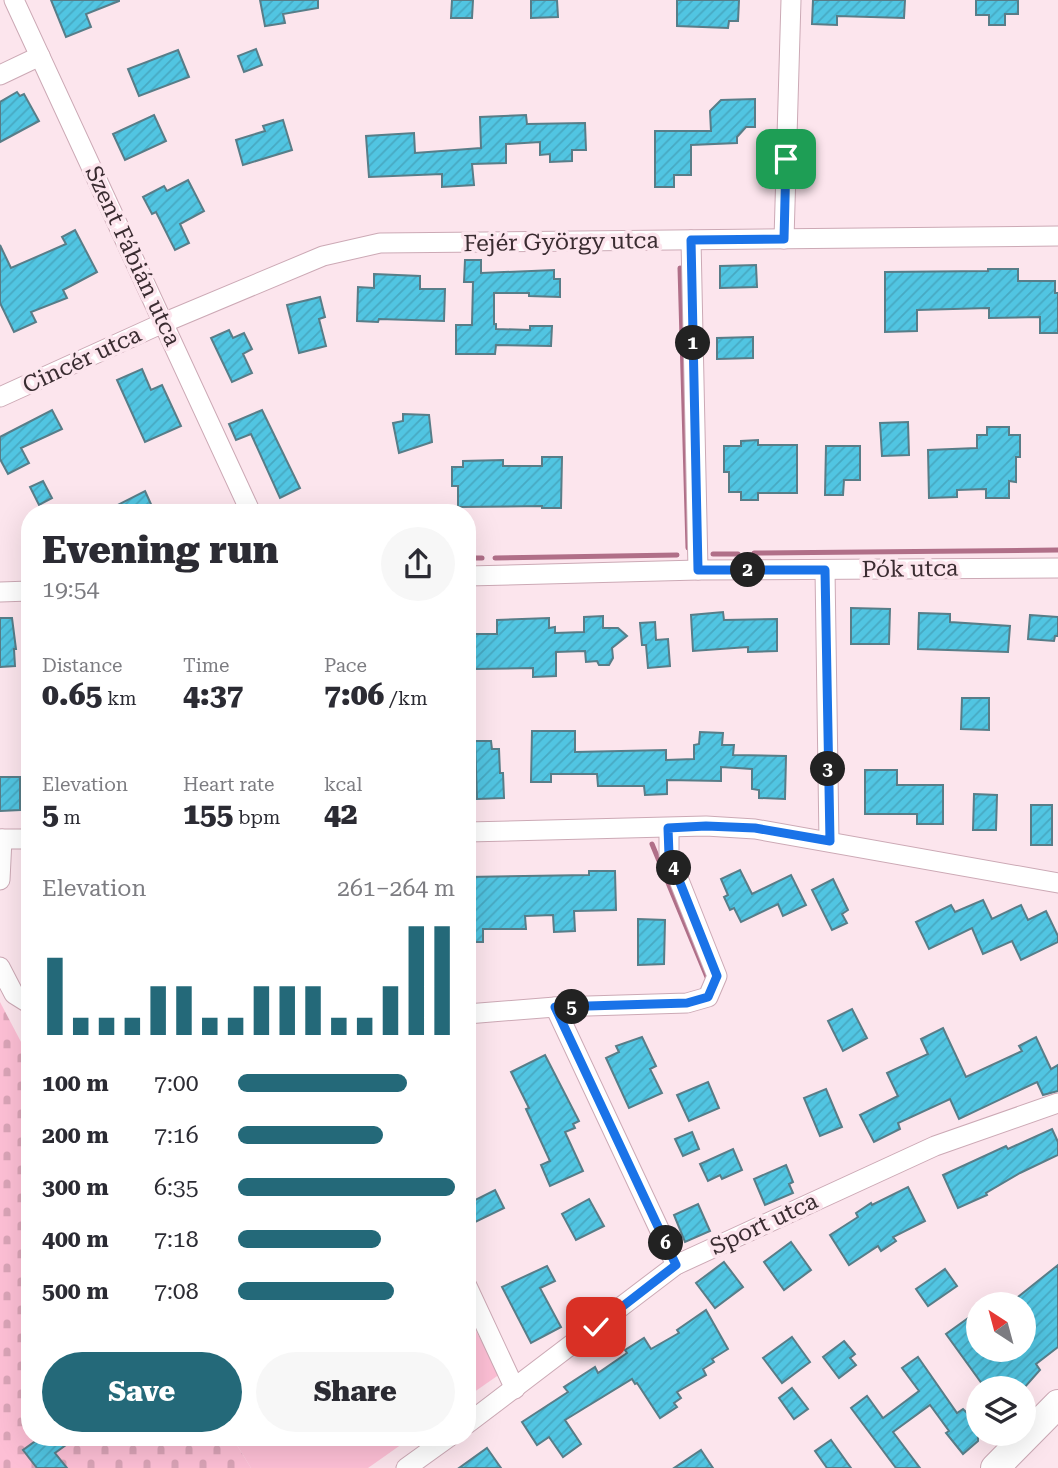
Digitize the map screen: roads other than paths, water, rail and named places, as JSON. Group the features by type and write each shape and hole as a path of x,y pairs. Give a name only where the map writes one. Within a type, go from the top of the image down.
{"street":[{"name":"Szent Fábián utca","path":"14,0 247,504"},
{"path":"784,239 790,0"},
{"path":"0,75 40,56"},
{"name":"Fejér György utca","path":"163,323 323,256 380,243 1058,236"},
{"path":"691,240 698,570"},
{"name":"Cincér utca","path":"0,397 163,323"},
{"name":"Pók utca","path":"476,576 698,570 1058,568"},
{"path":"825,570 830,841"},
{"path":"0,592 21,591"},
{"path":"476,832 706,826 755,828 1058,883"},
{"path":"476,1013 555,1007 687,1003 708,997 717,976 669,855 668,828"},
{"path":"0,880 1,839 21,839"},
{"path":"0,967 14,995 21,999"},
{"path":"555,1007 676,1265"},
{"name":"Sport utca","path":"476,1417 676,1265 935,1146 1058,1103"},
{"path":"476,1305 515,1389"},
{"path":"995,1468 1058,1404"},
{"path":"406,1468 437,1446"}],"waterway":[{"path":"680,268 688,548"},
{"path":"754,553 1058,550"},
{"path":"713,554 738,554"},
{"path":"495,558 677,555"},
{"path":"476,558 482,558"},
{"path":"652,844 707,977"}]}
